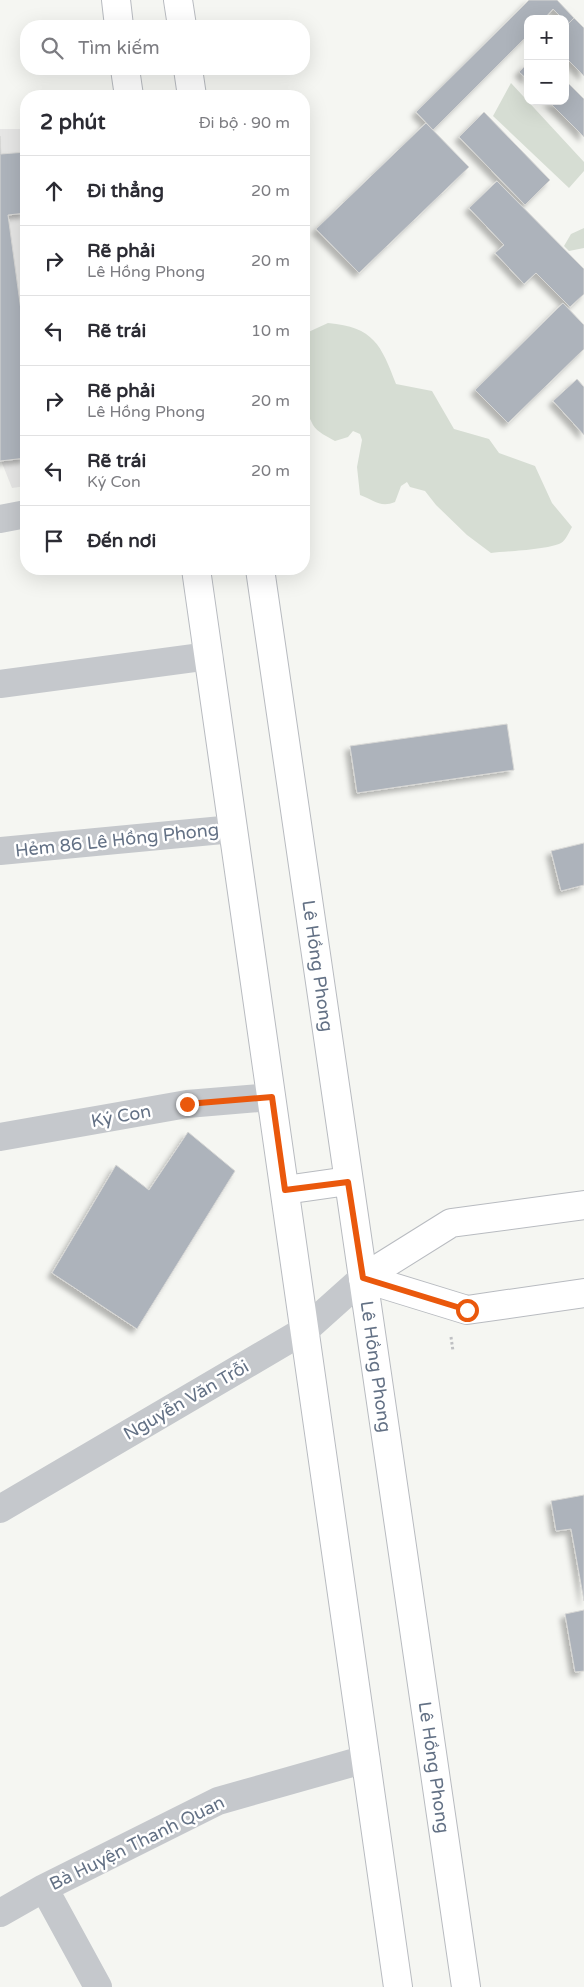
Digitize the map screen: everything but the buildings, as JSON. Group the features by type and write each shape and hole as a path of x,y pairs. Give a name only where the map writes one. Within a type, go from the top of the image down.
{"main road":[{"path":"116,0 118,20"},
{"path":"178,0 181,20"},
{"path":"126,75 128,90"},
{"path":"189,75 191,90"},
{"path":"197,575 398,1987"},
{"name":"Lê Hồng Phong","path":"261,575 466,1987"},
{"path":"285,1190 348,1182"},
{"path":"363,1278 451,1223 584,1204"},
{"path":"363,1278 467,1310 584,1292"}],"street":[{"path":"0,519 20,515"},
{"path":"0,684 209,656"},
{"name":"Hẻm 86 Lê Hồng Phong","path":"0,851 233,828"},
{"name":"Ký Con","path":"0,1137 187,1104 272,1097"},
{"name":"Nguyễn Văn Trỗi","path":"0,1509 305,1330 363,1278"},
{"name":"Bà Huyện Thanh Quan","path":"0,1913 44,1888 218,1801 366,1759"},
{"path":"44,1888 98,1987"}],"shaded area":[{"path":"511,83 524,97 524,105 531,105 584,162 584,171 569,188 493,116"},
{"path":"0,129 20,129 20,487 12,488 0,458"},
{"path":"584,228 584,248 569,251 564,246 571,234"},
{"path":"328,323 344,325 366,334 374,340 386,359 396,384 432,391 454,429 489,439 499,453 535,466 552,503 572,527 564,540 561,543 546,547 491,553 467,535 436,505 425,491 410,487 407,482 401,486 395,502 390,504 377,503 360,495 357,467 362,440 360,434 353,431 348,437 335,441 315,428 310,418 310,331"}],"route":[{"path":"187,1104 272,1097 285,1190 348,1182 363,1278 467,1310"}]}
